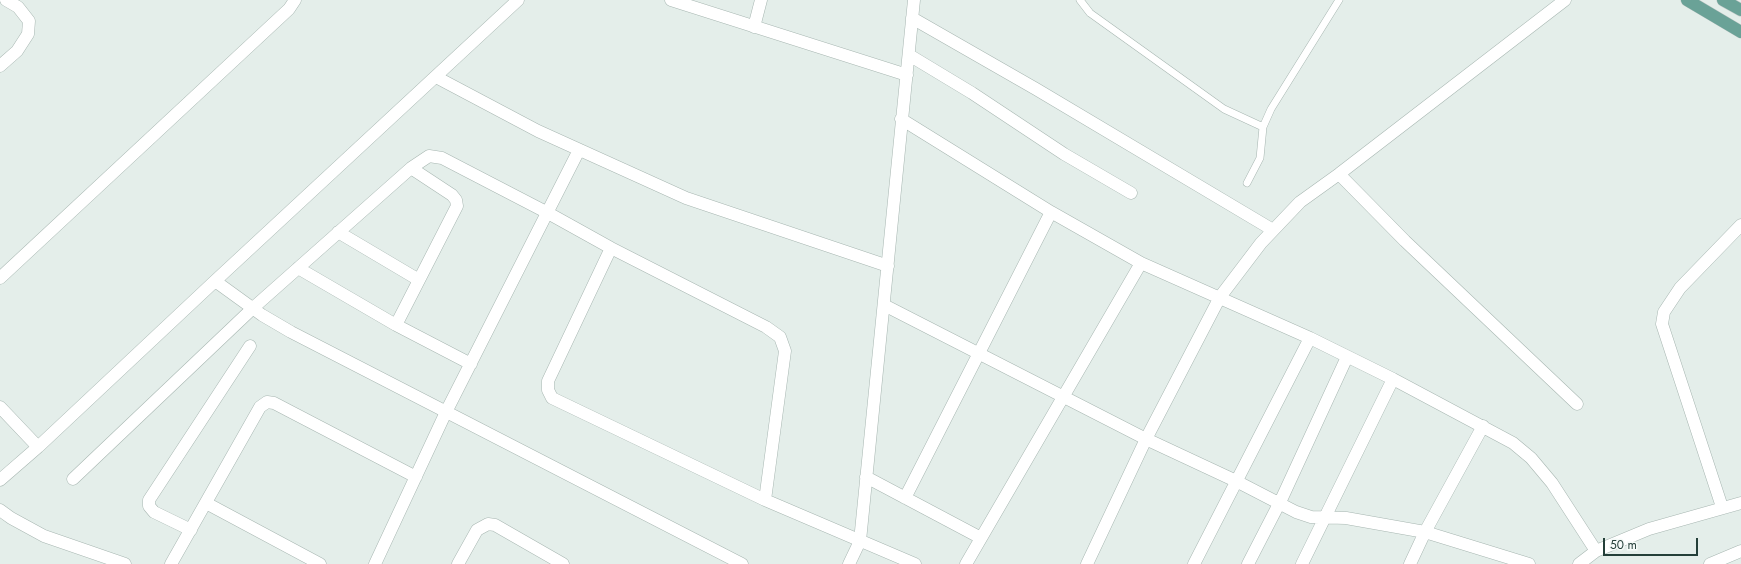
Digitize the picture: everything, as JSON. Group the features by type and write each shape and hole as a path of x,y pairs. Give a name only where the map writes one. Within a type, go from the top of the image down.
{"main road":[{"path":"1687,0 1741,32"},
{"path":"1723,0 1741,10"}],"street":[{"path":"0,66 17,51 28,34 29,21 18,7 6,0"},
{"path":"0,278 289,9 294,0"},
{"path":"0,480 38,447 518,0"},
{"path":"671,0 907,75"},
{"path":"754,27 761,0"},
{"path":"849,564 860,541 914,0"},
{"path":"1087,564 1146,439 1220,297 1260,243 1300,202 1339,174 1565,0"},
{"path":"912,18 1036,89 1273,230"},
{"path":"908,55 972,94 1064,154 1131,193"},
{"path":"436,77 538,132 686,198 888,266"},
{"path":"901,120 1051,212 1142,263 1310,338 1393,379 1513,443 1532,458 1552,483 1596,551"},
{"path":"375,564 446,412 579,150"},
{"path":"73,479 252,308 411,168 429,156 442,158 548,213 611,248 766,327 780,337 785,351 765,500"},
{"path":"396,325 457,206 456,200 452,196 411,168"},
{"path":"1339,174 1411,247 1577,404"},
{"path":"905,498 1051,212"},
{"path":"1722,507 1662,324 1664,312 1680,288 1741,225"},
{"path":"338,232 419,280"},
{"path":"611,248 548,381 548,390 552,398 765,500 915,564"},
{"path":"966,564 1142,263"},
{"path":"298,268 396,325 471,364"},
{"path":"215,281 252,308 291,332 742,564"},
{"path":"884,305 1146,439 1311,517 1346,518 1425,532 1529,564"},
{"path":"1194,564 1310,338"},
{"path":"190,530 154,512 149,506 149,500 250,346"},
{"path":"1248,564 1279,503 1347,357"},
{"path":"1302,564 1393,379"},
{"path":"171,564 260,407 267,402 274,403 416,477"},
{"path":"0,407 38,447"},
{"path":"1410,564 1425,532 1482,426"},
{"path":"866,477 981,538"},
{"path":"206,503 320,564"},
{"path":"1579,564 1596,551 1648,529 1722,507 1741,503"},
{"path":"0,510 11,518 44,536 125,564"},
{"path":"458,564 477,530 488,524 495,525 563,564"},
{"path":"1710,564 1741,551"}],"lane":[{"path":"1080,0 1090,13 1224,109 1247,121 1263,127"},
{"path":"1247,183 1260,158 1263,127 1271,109 1339,0"}]}
